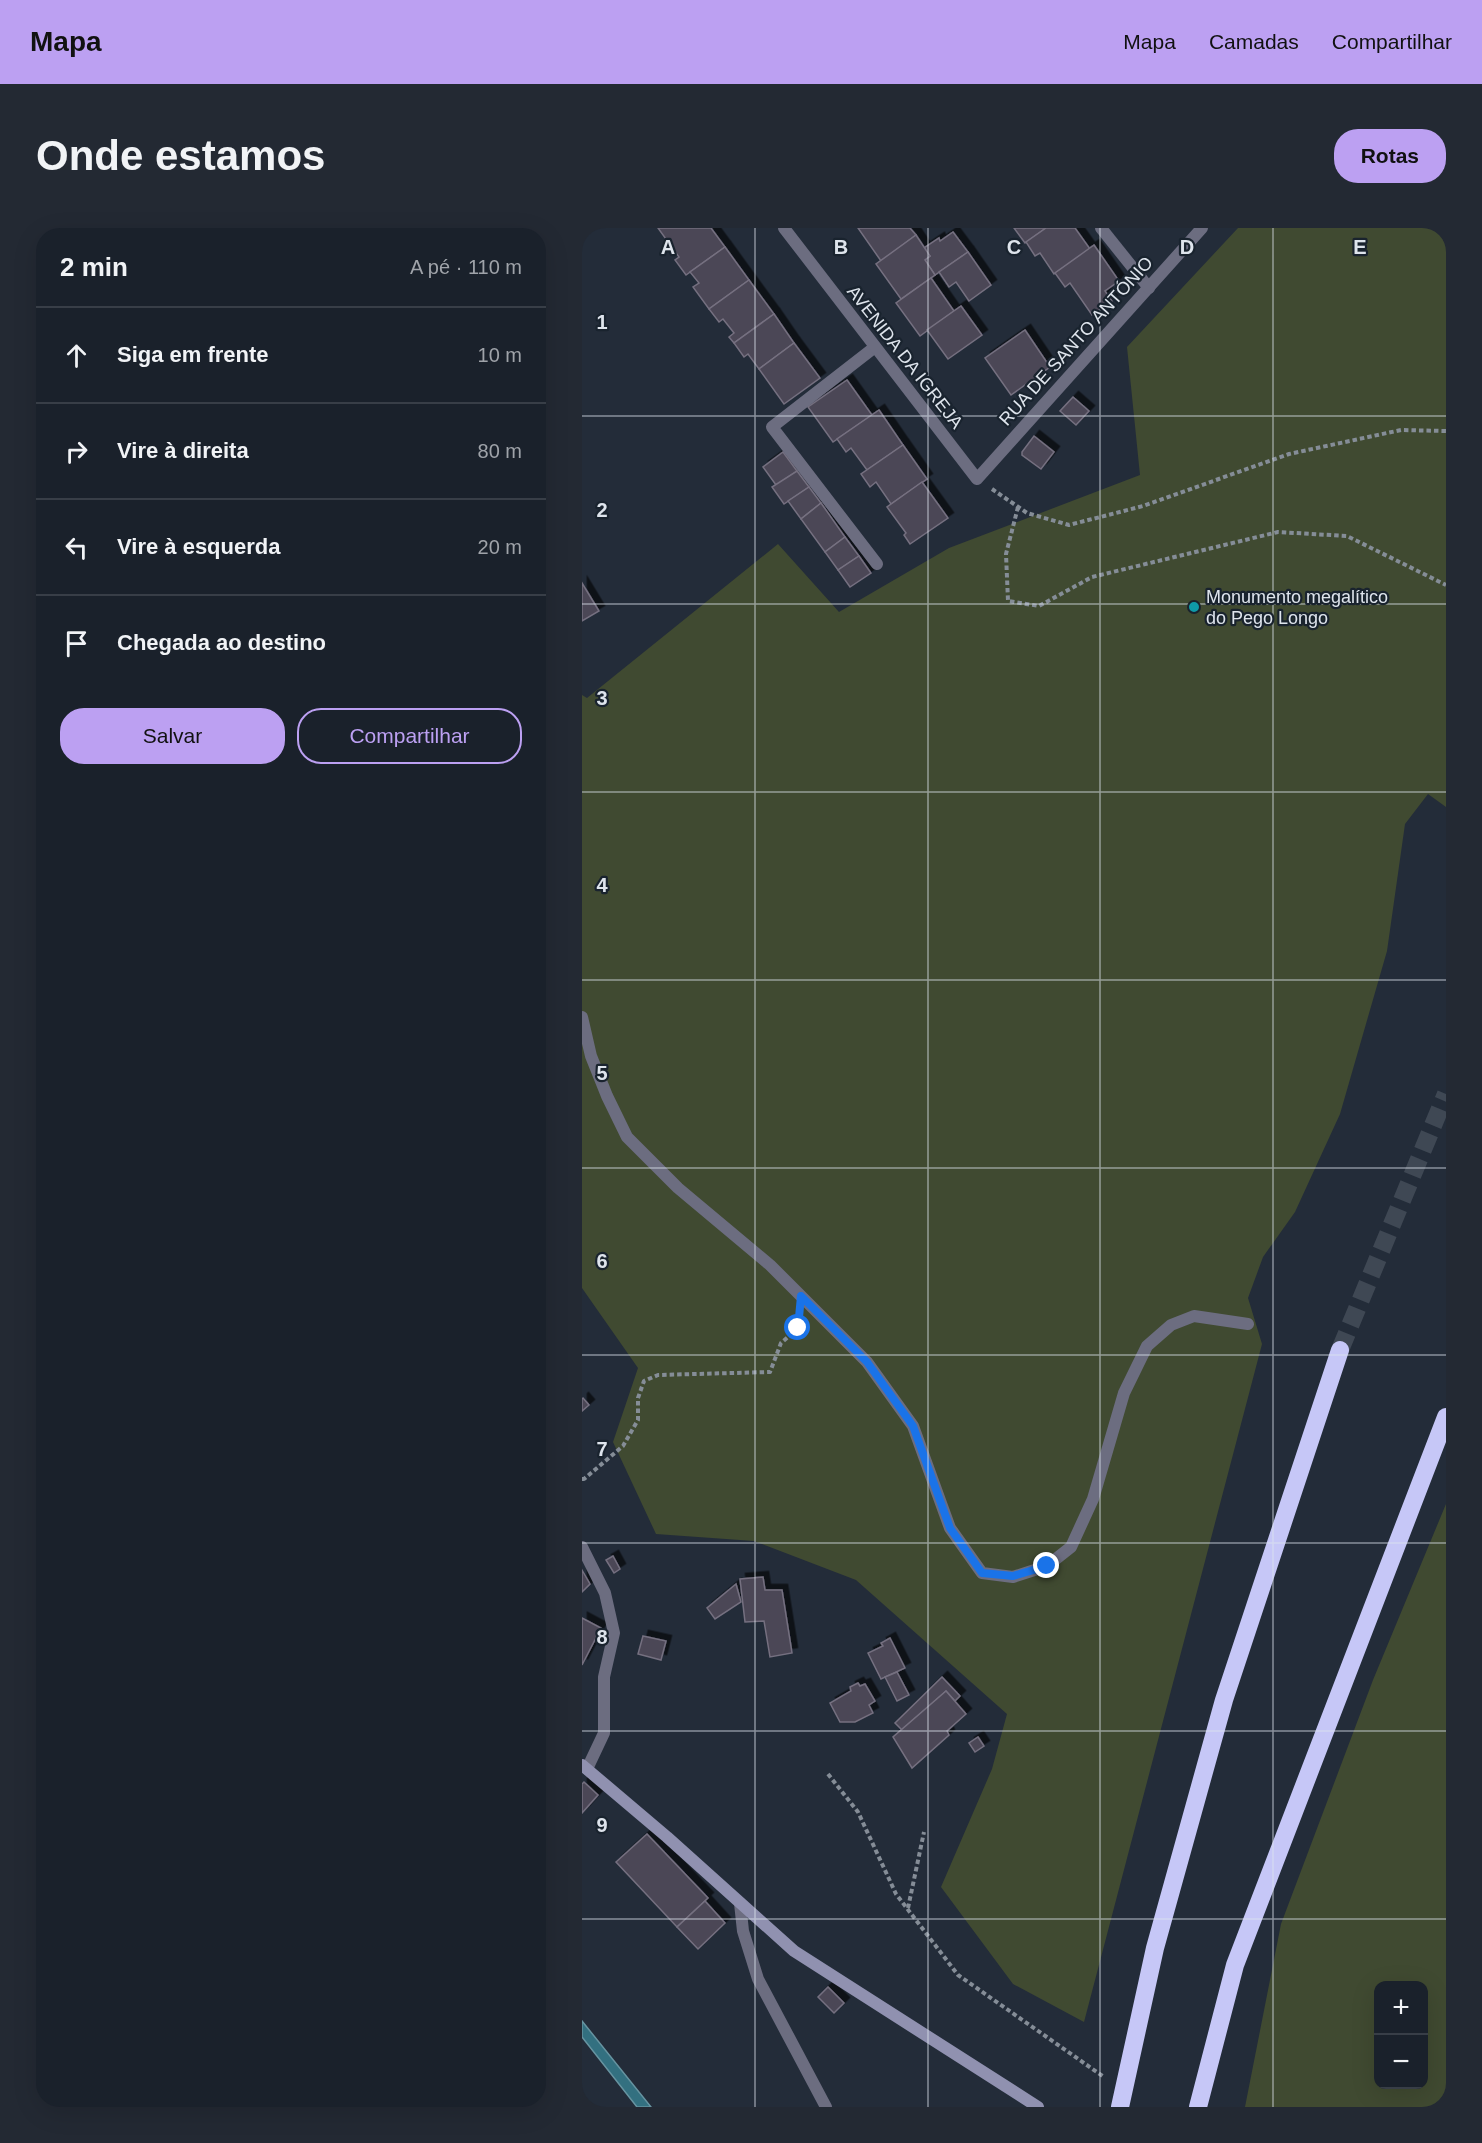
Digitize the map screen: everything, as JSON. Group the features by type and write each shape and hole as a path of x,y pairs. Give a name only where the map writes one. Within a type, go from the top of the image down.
{"highway":[{"path":"1120,2107 1155,1948 1224,1700 1340,1350"},
{"path":"1198,2107 1235,1965 1446,1417"}],"street":[{"name":"AVENIDA DA IGREJA","path":"783,228 977,479"},
{"path":"1101,228 1149,288"},
{"name":"RUA DE SANTO ANTÓNIO","path":"977,479 1202,228"},
{"path":"875,347 772,427 877,564"},
{"path":"582,1017 591,1056 627,1137 678,1188 770,1265 867,1362 913,1426 950,1528 982,1573 1013,1576 1047,1566 1071,1547 1093,1499 1124,1393 1147,1346 1171,1325 1194,1316 1248,1324"},
{"path":"582,1547 605,1593 614,1633 604,1677 604,1733 584,1767 667,1837 794,1952 1038,2107"},
{"path":"740,1903 743,1931 758,1979 826,2107"}],"path":[{"path":"977,479 1027,513 1069,525 1143,506 1289,454 1401,430 1446,431"},
{"path":"1018,507 1006,554 1008,601 1039,606 1092,577 1278,532 1347,536 1446,585"},
{"path":"582,1479 623,1446 638,1420 638,1398 644,1381 658,1375 770,1372 781,1343 798,1328 801,1296"},
{"path":"828,1774 858,1812 896,1894 958,1975 1087,2064"},
{"path":"908,1909 924,1832"}],"green space":[{"path":"1238,228 1446,228 1446,807 1428,794 1405,824 1387,951 1340,1114 1295,1212 1263,1257 1248,1298 1262,1344 1084,2022 1013,1984 941,1887 992,1769 1007,1714 856,1580 754,1541 656,1534 613,1442 638,1368 582,1288 582,695 587,698 778,544 839,612 949,548 1140,475 1127,347"},
{"path":"1446,1504 1446,2107 1245,2107 1281,1924 1373,1680"}],"water":[{"path":"582,2021 651,2107 637,2107 582,2037"}],"building":[{"path":"658,228 711,228 725,247 686,275 675,260 679,257"},
{"path":"858,228 910,228 916,235 881,261"},
{"path":"1014,228 1046,228 1025,243"},
{"path":"1046,228 1075,228 1090,249 1054,274 1040,253 1035,256 1026,242"},
{"path":"953,232 968,252 935,275 925,260 930,256 924,248"},
{"path":"916,235 930,256 925,260 935,275 901,299 876,264"},
{"path":"1094,245 1119,281 1105,291 1112,301 1092,315 1070,283 1065,287 1055,273"},
{"path":"725,247 749,280 709,309 693,287 699,283 690,272"},
{"path":"968,252 991,285 969,301 956,282 949,287 939,272"},
{"path":"931,278 954,311 920,336 896,303"},
{"path":"749,280 774,314 734,343 729,337 734,333 723,319 719,322 709,309"},
{"path":"961,306 982,335 948,359 927,330"},
{"path":"774,314 794,343 759,369 748,354 744,357 734,343"},
{"path":"1025,330 1050,367 1011,395 985,358"},
{"path":"794,343 820,378 784,404 759,369"},
{"path":"847,380 872,415 833,442 808,407"},
{"path":"1073,397 1089,411 1076,425 1060,411"},
{"path":"879,410 903,445 867,470 851,448 846,452 837,439"},
{"path":"1034,436 1054,452 1041,469 1022,455"},
{"path":"903,445 927,479 891,504 876,482 870,487 861,474"},
{"path":"783,452 797,471 776,485 763,467"},
{"path":"797,471 809,487 784,504 772,487"},
{"path":"922,482 948,518 910,544 904,535 906,533 887,507"},
{"path":"809,487 821,503 801,519 788,501"},
{"path":"821,503 845,537 825,552 801,519"},
{"path":"845,537 859,556 838,570 825,552"},
{"path":"859,556 871,573 850,587 838,570"},
{"path":"582,583 599,611 582,621"},
{"path":"582,1399 589,1405 582,1411"},
{"path":"613,1556 620,1569 614,1573 606,1560"},
{"path":"582,1570 590,1584 582,1592"},
{"path":"763,1577 765,1590 782,1590 792,1653 770,1657 764,1621 745,1622 740,1579"},
{"path":"736,1584 741,1602 715,1619 707,1608"},
{"path":"582,1618 601,1628 582,1665"},
{"path":"643,1636 666,1641 661,1660 638,1654"},
{"path":"890,1638 905,1668 881,1679 868,1653 883,1646 881,1643"},
{"path":"897,1672 909,1695 897,1701 885,1677"},
{"path":"942,1677 960,1696 955,1701 946,1691 902,1730 895,1723"},
{"path":"858,1683 860,1686 865,1684 875,1701 869,1705 873,1713 855,1722 840,1722 830,1703 851,1691 850,1687"},
{"path":"946,1691 966,1714 947,1731 949,1735 912,1768 893,1737"},
{"path":"978,1737 984,1746 975,1752 969,1743"},
{"path":"584,1782 598,1795 582,1813 582,1784"},
{"path":"647,1834 708,1898 677,1927 616,1862"},
{"path":"705,1901 725,1923 698,1949 677,1927"},
{"path":"828,1987 844,2003 834,2013 818,1997"}],"tunnel":[{"path":"1340,1350 1446,1094"}],"place":[{"name":"Monumento megalítico do Pego Longo","path":"1194,607"}],"route":[{"path":"798,1328 801,1296 867,1362 913,1426 950,1528 982,1573 1013,1576 1047,1566"}]}
